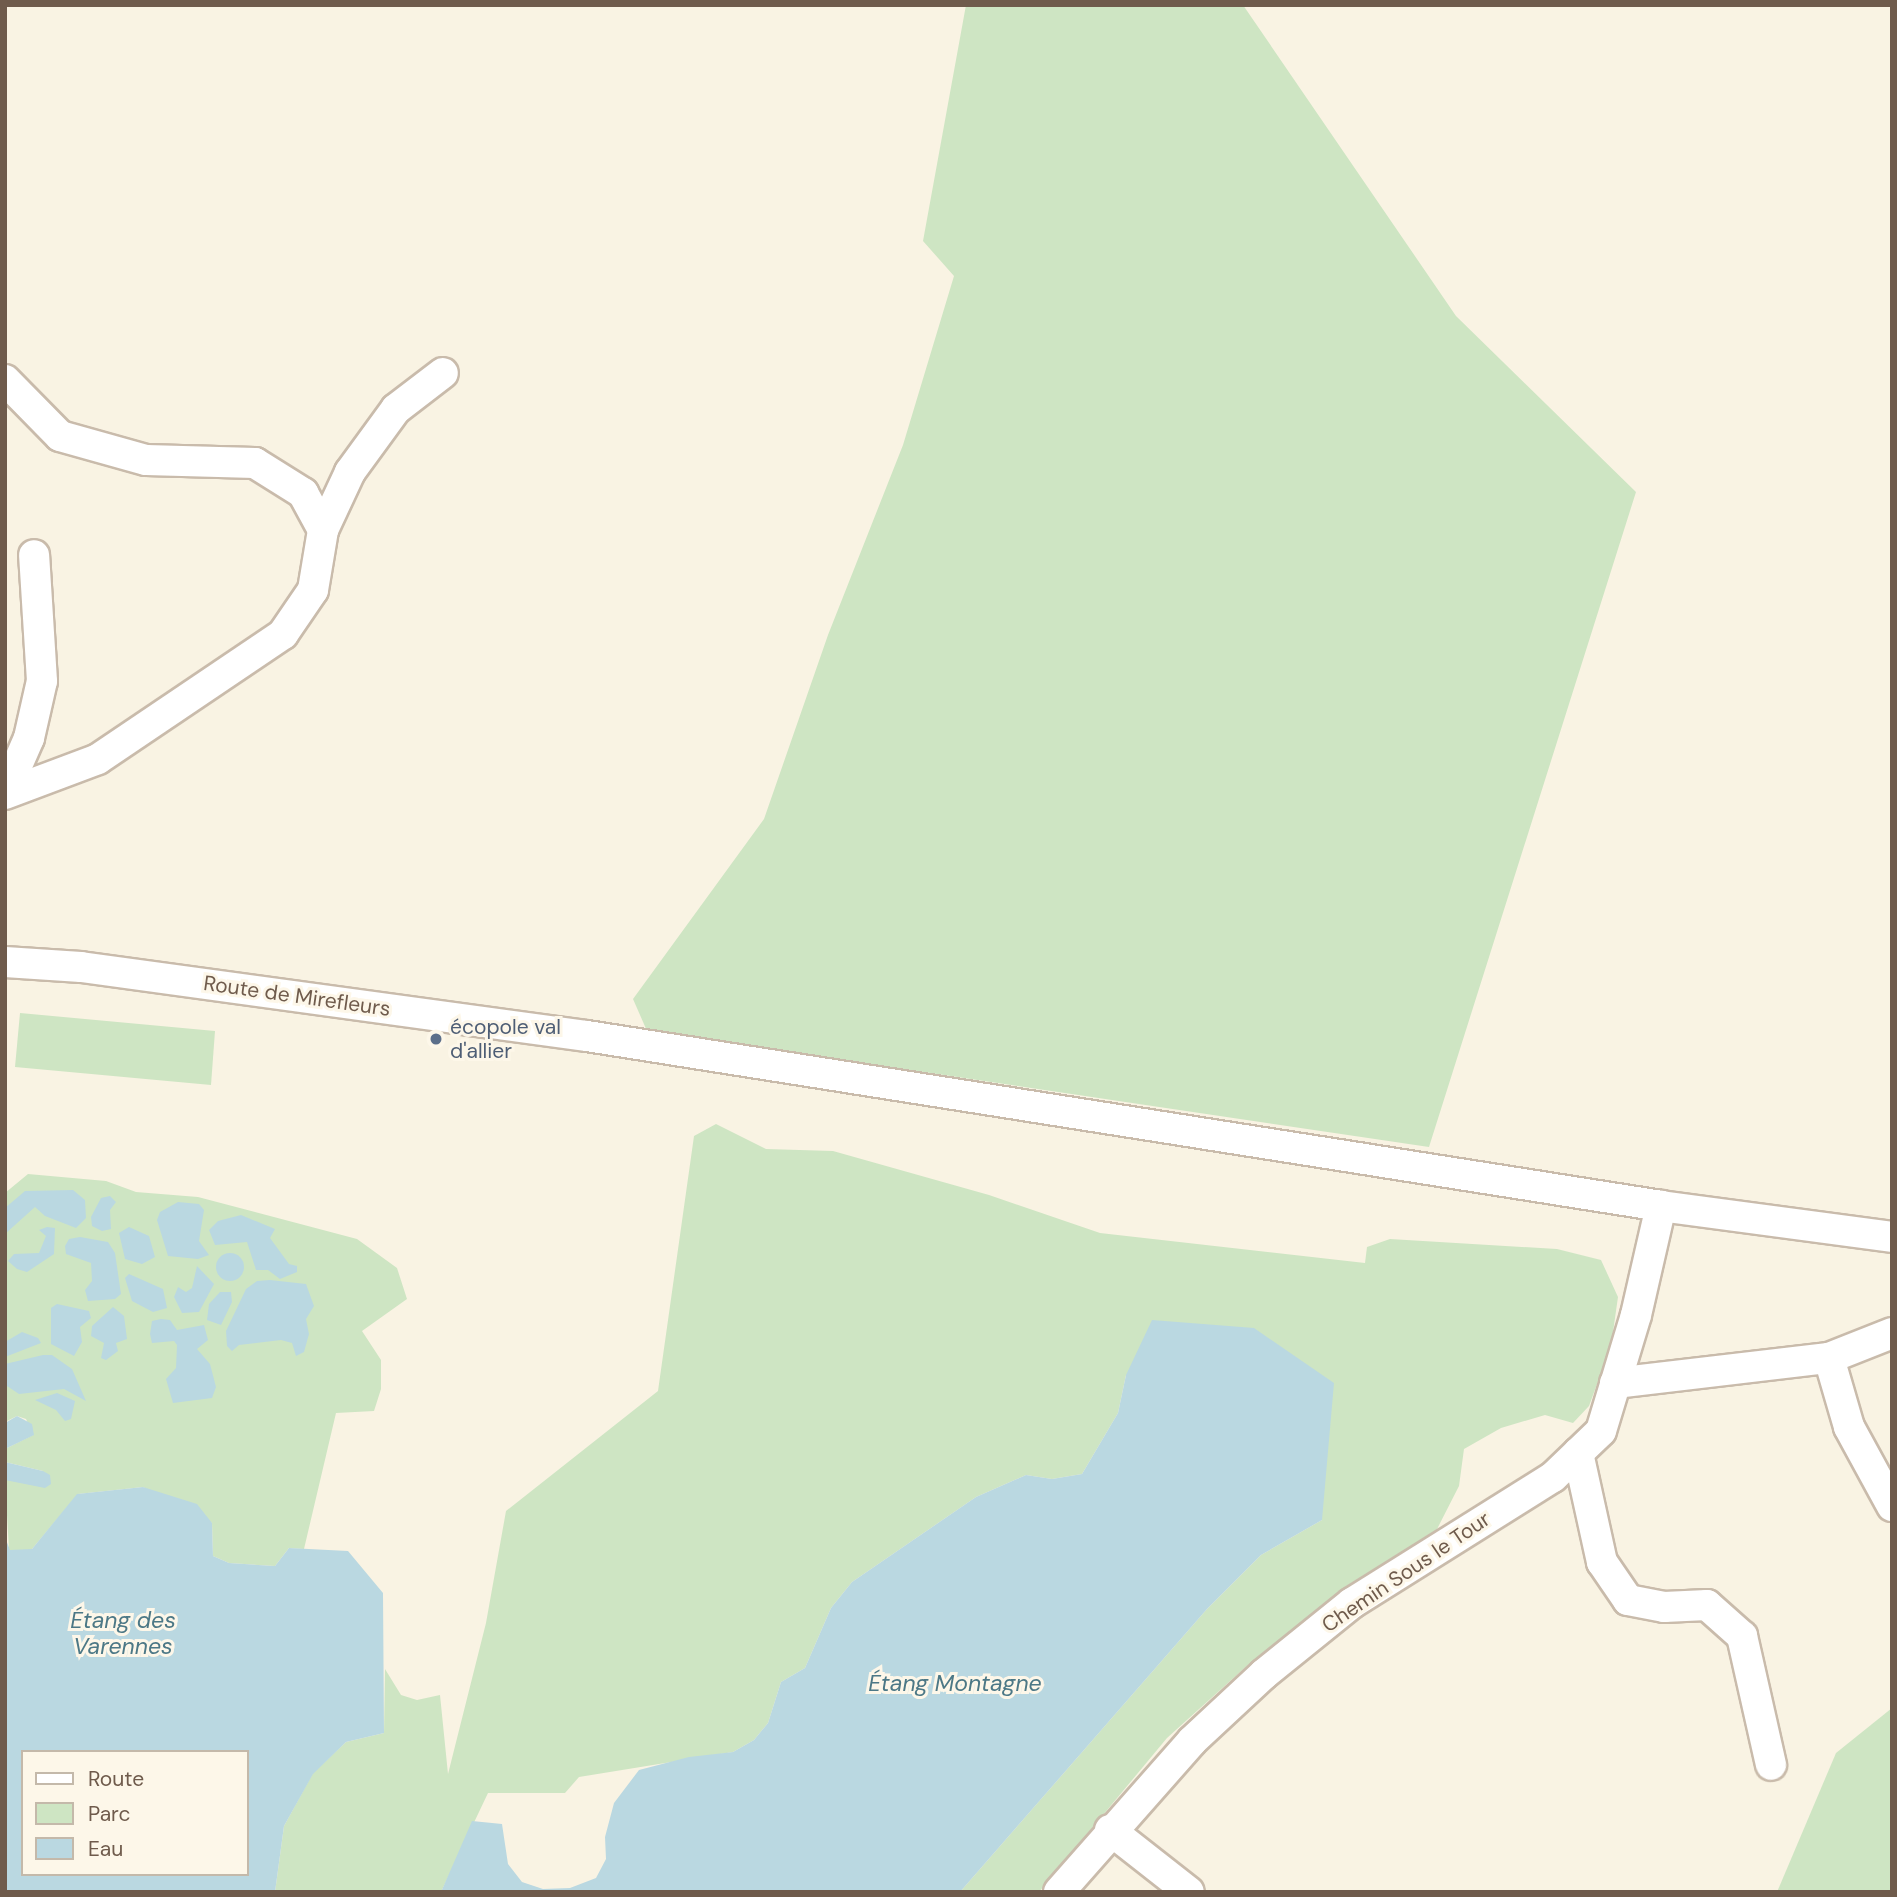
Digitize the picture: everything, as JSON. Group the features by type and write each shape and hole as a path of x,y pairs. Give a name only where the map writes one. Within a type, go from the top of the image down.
{"street":[{"path":"5,794 98,759 283,634 313,590 323,530 350,472 396,409 443,373"},
{"path":"5,380 60,436 146,460 255,463 303,493 323,530"},
{"path":"5,794 29,738 42,681 34,555"},
{"name":"Route de Mirefleurs","path":"5,962 81,967 587,1036 1661,1206 1892,1237"},
{"name":"Chemin Sous le Tour","path":"1059,1892 1110,1830 1192,1741 1352,1603 1553,1477 1601,1431 1661,1206"},
{"path":"1615,1383 1829,1358 1892,1333"},
{"path":"1829,1358 1849,1427 1892,1506"},
{"path":"1578,1453 1602,1562 1628,1600 1664,1607 1707,1605 1742,1636 1770,1765"},
{"path":"1110,1830 1189,1892"}],"green space":[{"path":"966,5 1243,5 1456,316 1636,492 1429,1147 647,1031 633,999 764,819 828,635 903,445 954,276 923,241"},
{"path":"20,1013 215,1031 211,1085 15,1067"},
{"path":"716,1124 766,1149 833,1151 989,1195 1100,1233 1365,1263 1367,1247 1390,1239 1557,1249 1601,1260 1618,1297 1611,1346 1589,1406 1573,1423 1545,1415 1501,1428 1464,1449 1459,1486 1434,1535 1327,1604 1249,1664 1167,1738 1039,1892 960,1892 1207,1609 1261,1555 1322,1520 1126,1375 1118,1413 1082,1474 1052,1479 1026,1475 976,1497 852,1582 831,1608 805,1668 781,1682 768,1723 754,1740 733,1752 579,1777 565,1793 488,1793 441,1892 275,1892 284,1826 313,1773 346,1742 384,1733 385,1669 401,1695 417,1700 440,1695 448,1774 486,1623 506,1511 658,1391 694,1136"},
{"path":"28,1174 106,1181 136,1192 198,1197 357,1239 397,1268 407,1299 362,1331 381,1360 381,1389 374,1411 336,1413 304,1549 289,1548 275,1566 229,1563 213,1556 212,1523 143,1487 78,1494 32,1549 21,1553 9,1550 5,1480 43,1471 5,1462 5,1449 33,1435 26,1419 17,1416 5,1422 5,1193"},
{"path":"1892,1708 1892,1892 1777,1892 1836,1753"}],"water":[{"path":"73,1190 85,1200 86,1218 76,1228 45,1216 35,1207 5,1234 5,1208 25,1191"},
{"path":"110,1196 116,1202 110,1210 111,1229 102,1231 92,1226 91,1217 101,1198"},
{"path":"178,1202 199,1204 204,1210 199,1241 209,1255 198,1259 168,1256 157,1220 160,1212"},
{"path":"241,1215 275,1229 270,1238 289,1264 297,1266 297,1272 280,1279 268,1270 256,1270 247,1242 215,1245 209,1230 218,1221"},
{"path":"129,1227 149,1236 155,1257 142,1264 125,1259 119,1233"},
{"path":"55,1228 54,1254 27,1272 17,1269 8,1261 14,1254 39,1253 46,1236 39,1230"},
{"path":"80,1237 108,1242 115,1253 121,1294 115,1299 88,1301 85,1290 92,1281 91,1263 66,1254 65,1246 69,1239"},
{"path":"230,1253 240,1257 244,1267 240,1277 230,1281 220,1277 216,1267 220,1257"},
{"path":"197,1266 214,1284 199,1312 182,1313 174,1297 178,1287 186,1292 192,1288"},
{"path":"129,1274 163,1289 167,1308 153,1312 132,1301 125,1278"},
{"path":"257,1281 306,1284 314,1306 306,1319 309,1334 304,1352 296,1356 292,1343 281,1340 239,1345 232,1351 227,1346 226,1331 246,1289"},
{"path":"220,1292 231,1292 232,1302 221,1325 207,1320 209,1304"},
{"path":"57,1304 89,1311 91,1318 80,1327 82,1342 74,1356 51,1344 51,1308"},
{"path":"113,1307 124,1316 127,1339 116,1343 118,1351 106,1360 101,1358 104,1343 91,1336 92,1326"},
{"path":"170,1320 177,1330 204,1325 208,1340 197,1349 210,1364 216,1387 212,1398 173,1403 166,1379 176,1368 177,1345 174,1341 152,1343 150,1334 152,1321"},
{"name":"Étang Montagne","path":"1152,1320 1254,1328 1334,1383 1322,1520 1261,1555 1207,1609 960,1892 441,1892 472,1821 502,1824 508,1864 522,1882 543,1889 570,1888 596,1878 606,1859 605,1837 614,1803 639,1770 689,1757 733,1752 754,1740 768,1723 781,1682 805,1668 831,1608 852,1582 976,1497 1026,1475 1052,1479 1082,1474 1118,1413 1126,1375"},
{"path":"22,1332 38,1338 41,1343 5,1357 5,1342"},
{"path":"52,1355 72,1369 86,1401 64,1389 19,1394 7,1386 5,1364"},
{"path":"57,1393 75,1401 71,1419 65,1421 56,1410 35,1400"},
{"path":"17,1416 32,1424 34,1435 5,1449 5,1423"},
{"path":"5,1462 43,1471 50,1475 51,1484 45,1488 5,1480"},
{"name":"Étang des Varennes","path":"143,1487 197,1504 212,1523 213,1556 229,1563 275,1566 289,1548 348,1551 383,1593 384,1733 346,1742 313,1774 284,1826 275,1892 5,1892 5,1537 10,1550 32,1549 77,1494"}],"place":[{"name":"écopole val d'allier","path":"436,1039"}]}
